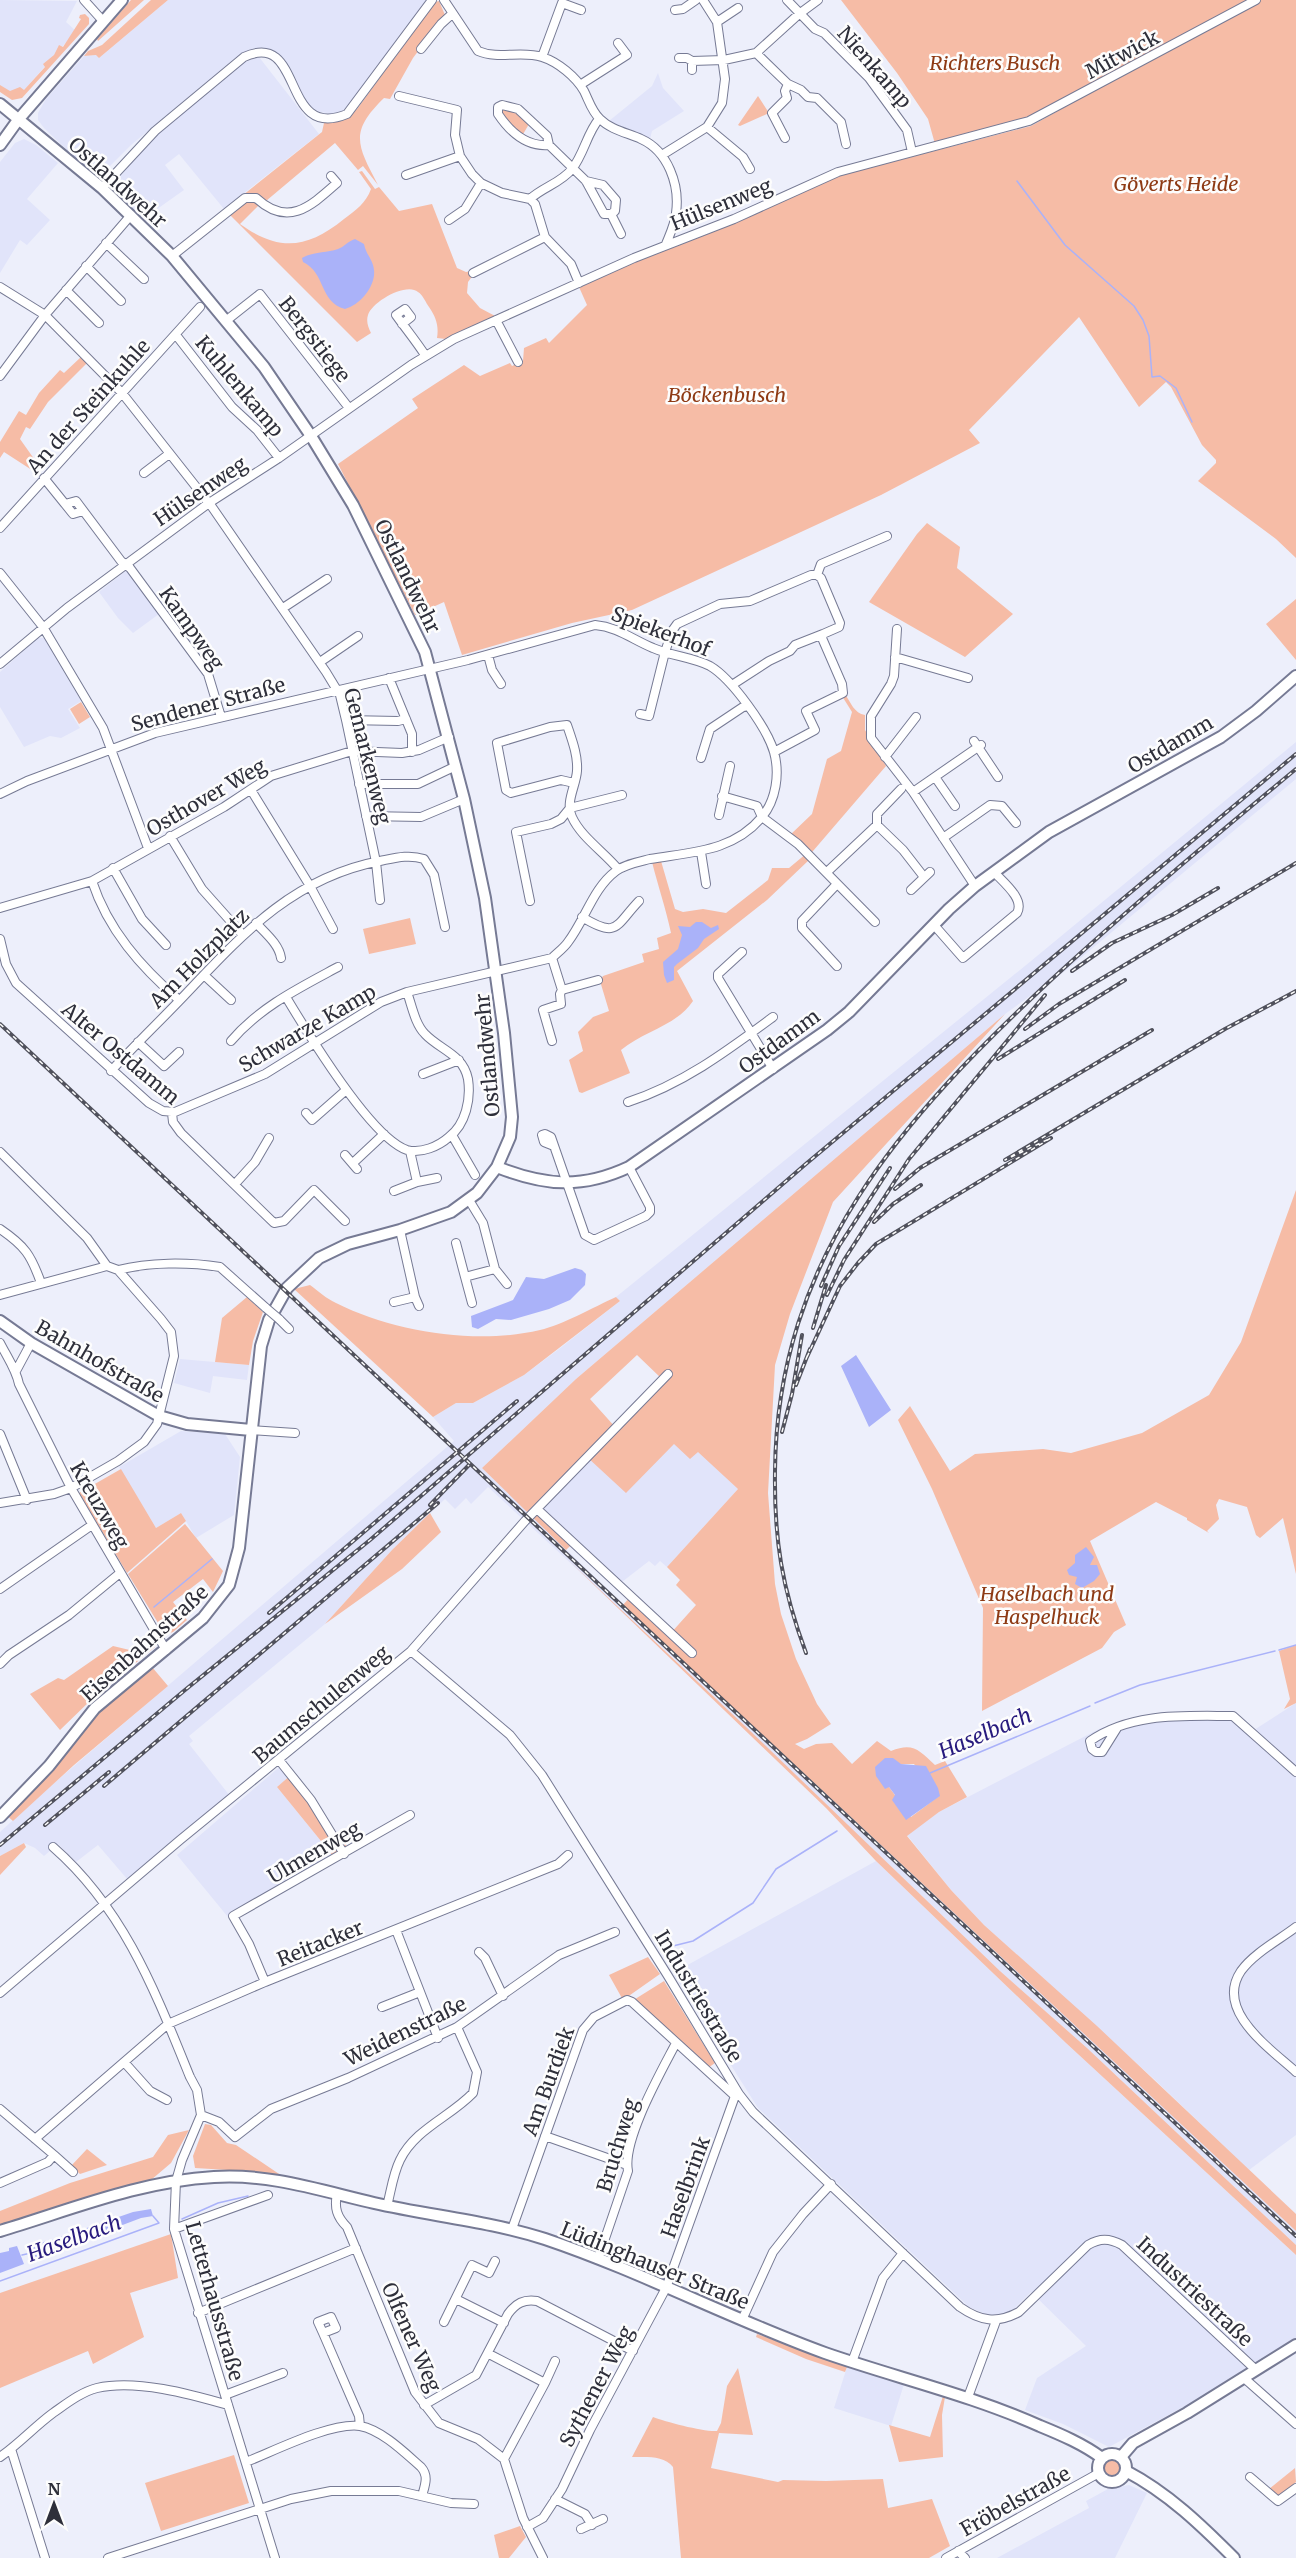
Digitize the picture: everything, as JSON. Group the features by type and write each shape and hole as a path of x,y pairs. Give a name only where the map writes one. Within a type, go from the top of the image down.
{"street":[{"path":"84,0 103,21"},
{"path":"0,145 18,120 122,0"},
{"path":"102,188 155,131 235,64 253,53 272,55 282,63 302,105 310,114 334,119 347,114 432,0"},
{"path":"444,0 478,51 500,56 526,54 542,57 564,69 580,85 599,119 620,132 653,145 662,155 673,177 677,202 676,216 666,244"},
{"path":"675,10 683,9 696,0"},
{"path":"662,155 707,127 722,103 725,79 724,60 717,22 703,0"},
{"name":"Nienkamp","path":"787,0 799,14 815,29 824,33 869,78 907,130 912,152"},
{"path":"679,58 692,61 724,60 756,53 818,0"},
{"name":"Mitwick","path":"966,138 1029,121 1256,0"},
{"path":"542,57 562,3 581,10"},
{"path":"717,22 738,8"},
{"path":"421,49 452,14"},
{"path":"580,85 627,55 618,43"},
{"path":"756,53 788,84 808,97 817,98 841,122 846,144"},
{"path":"692,61 692,70"},
{"path":"787,98 785,91 788,84"},
{"path":"785,138 772,113 797,88"},
{"path":"399,96 457,110 455,135 460,156 472,174 481,183 502,193 530,199 535,204 545,237 571,264 579,283"},
{"name":"Ostlandwehr","path":"0,104 102,188 131,215 172,256 227,320 264,367 353,505 411,620 430,667 449,737 485,898 496,971 512,1117 510,1137 497,1167"},
{"path":"549,145 540,146 516,136 498,114 498,106 518,110 547,136 549,145 586,181 604,214 611,214 615,211 616,200 603,185 586,181"},
{"path":"530,199 573,169 599,119"},
{"path":"707,127 743,157 750,169"},
{"name":"Hülsenweg","path":"0,664 43,627 125,564 209,503 279,458 425,355 496,320 666,244 734,219 838,172 966,138"},
{"path":"406,175 460,156"},
{"path":"172,256 245,198 256,198 268,208 283,213 299,211 312,205 337,183 331,176"},
{"path":"449,220 465,209 481,183"},
{"path":"611,214 621,234"},
{"path":"0,376 45,315 131,215"},
{"path":"472,273 545,237"},
{"path":"106,243 144,279"},
{"path":"86,266 122,301"},
{"name":"Gemarkenweg","path":"0,287 45,315 122,393 209,503 320,662 340,695 376,862 380,900"},
{"path":"66,290 99,323"},
{"name":"Bergstiege","path":"227,320 260,294 349,408"},
{"name":"An der Steinkuhle","path":"0,528 200,307"},
{"path":"496,320 518,362"},
{"path":"402,324 425,355"},
{"name":"Kuhlenkamp","path":"176,335 232,406 257,430 279,458"},
{"path":"144,473 170,454"},
{"name":"Kampweg","path":"44,478 65,504 76,501 208,674 221,717"},
{"path":"817,575 821,564 887,536"},
{"path":"0,573 43,627 98,717 112,748 148,848"},
{"path":"640,714 649,716 665,652 672,631 677,624 720,604 750,601 812,575 821,578 840,623 838,627 795,645 790,651 769,661 732,685"},
{"path":"283,608 327,579"},
{"name":"Spiekerhof","path":"430,667 488,655 595,625 608,626 665,652 708,666 732,685 748,706 774,752 776,781 771,802 762,817 732,842 701,852 634,862 618,869"},
{"path":"897,629 891,684 871,716 871,738 913,792 975,886"},
{"path":"774,752 815,730 806,711 843,693 842,684 822,638 823,634"},
{"path":"320,662 358,636"},
{"path":"488,655 492,670 501,684"},
{"path":"895,657 968,678"},
{"name":"Sendener Straße","path":"0,794 155,733 430,667"},
{"name":"Ostdamm","path":"497,1167 540,1182 569,1183 600,1178 629,1167 827,1030 849,1012 975,886 994,872 1049,832 1221,737 1296,676"},
{"path":"389,678 412,734 412,752 449,737"},
{"path":"701,758 710,729 748,706"},
{"path":"885,757 916,717"},
{"path":"346,720 398,722 406,719"},
{"path":"496,971 552,958 568,942 604,884 618,869 577,827 570,808 577,771 575,753 567,725 550,727 497,743 506,790 510,793 561,780 574,783"},
{"path":"913,792 978,745 998,777"},
{"name":"Osthover Weg","path":"0,908 92,881 224,807 271,776 352,751 412,752"},
{"path":"359,784 418,784 456,766"},
{"path":"719,815 730,766"},
{"path":"935,777 955,806"},
{"path":"901,789 877,814 877,825 927,875 911,890"},
{"path":"251,790 310,886 333,929"},
{"path":"530,901 516,832 551,824 561,819 570,808 622,795"},
{"path":"723,796 757,806 762,817 786,834 827,872 875,922"},
{"path":"366,816 421,818 464,799"},
{"path":"943,838 990,805 1002,806 1016,824"},
{"path":"827,872 877,825"},
{"path":"170,836 202,889 242,934"},
{"path":"701,852 706,884"},
{"name":"Am Holzplatz","path":"111,1071 242,934 310,886 332,876 376,862 408,856 424,859 434,874 445,927"},
{"path":"114,868 142,919 166,945"},
{"path":"934,925 963,957 1017,913 1020,908 1019,901 994,872"},
{"path":"92,881 109,921 127,948 151,976 179,1000"},
{"path":"837,884 802,921 802,928 837,966"},
{"path":"582,917 605,930 611,929 618,925 639,901"},
{"path":"256,923 272,939 281,953 281,958"},
{"name":"Alter Ostdamm","path":"0,939 6,964 16,983 149,1103 172,1113 173,1122 181,1133 274,1223 285,1221 314,1190 345,1221"},
{"path":"742,952 718,974 718,978 772,1069"},
{"path":"552,958 562,990 561,1004 543,1010 552,1041"},
{"path":"231,1041 250,1019 338,967"},
{"name":"Schwarze Kamp","path":"172,1113 246,1084 381,1002 407,992 496,971"},
{"path":"204,975 231,1000"},
{"path":"562,990 598,980"},
{"path":"286,997 333,1068 345,1091 384,1134 400,1147 410,1151 429,1148 452,1135 462,1122 467,1101 468,1079 459,1060 424,1034 418,1024 407,992"},
{"path":"628,1102 652,1094 687,1077 773,1017"},
{"path":"138,1042 166,1069 179,1052"},
{"path":"423,1074 459,1060"},
{"path":"306,1113 312,1120 345,1091"},
{"path":"345,1155 355,1166 384,1134"},
{"path":"452,1135 476,1175"},
{"path":"235,1184 255,1162 269,1138"},
{"path":"554,1146 569,1183 585,1235 594,1240 650,1212 650,1207 629,1167"},
{"path":"410,1151 417,1182"},
{"path":"0,1152 87,1238 107,1266"},
{"path":"251,1430 258,1365 265,1332 274,1309 287,1288 319,1258 348,1244 400,1230 451,1212 469,1200 497,1167"},
{"path":"394,1191 417,1182 437,1178"},
{"path":"469,1200 483,1222 495,1269 507,1284"},
{"path":"0,1229 18,1241 34,1260 41,1283"},
{"path":"400,1230 419,1306"},
{"path":"456,1244 472,1303"},
{"path":"118,1270 166,1265 220,1266 290,1329"},
{"path":"0,1295 107,1266 118,1270 161,1319 171,1332 174,1341 174,1356 159,1416 153,1432 144,1442 118,1461 70,1488 27,1500 0,1503"},
{"path":"465,1277 495,1269"},
{"path":"394,1302 415,1297"},
{"name":"Bahnhofstraße","path":"0,1321 31,1343 159,1416 187,1424 295,1433"},
{"name":"Kreuzweg","path":"0,1343 11,1366 16,1371 19,1384 70,1488 166,1650"},
{"path":"16,1371 31,1343"},
{"name":"Baumschulenweg","path":"0,1993 411,1651 537,1509 668,1374"},
{"name":"Eisenbahnstraße","path":"0,1817 49,1766 95,1708 166,1650 217,1603 234,1572 239,1548 251,1430"},
{"path":"0,1434 27,1500"},
{"path":"537,1509 692,1653"},
{"path":"0,1589 92,1525"},
{"path":"0,1664 9,1655 69,1615 120,1573"},
{"name":"Industriestraße","path":"411,1651 510,1735 542,1775 742,2098 769,2127 960,2307 984,2320 996,2321 1019,2312 1088,2246 1097,2240 1110,2239 1122,2245 1256,2370"},
{"path":"1117,1728 1155,1716 1233,1716 1296,1772"},
{"path":"279,1760 311,1800 344,1854"},
{"name":"Ulmenweg","path":"265,1982 249,1944 233,1916 410,1815"},
{"path":"53,1847 105,1904 151,1981 197,2090 201,2115 182,2160 176,2181"},
{"name":"Reitacker","path":"35,2139 168,2024 265,1982 558,1864 568,1855"},
{"path":"1296,1927 1249,1963 1242,1970 1234,1986 1238,2011 1248,2026 1296,2072"},
{"path":"396,1930 438,2038"},
{"name":"Weidenstraße","path":"201,2115 219,2122 232,2135 239,2136 259,2116 271,2109 438,2038 503,1996 559,1955 615,1932"},
{"path":"479,1952 503,1996"},
{"path":"382,2007 420,1992"},
{"name":"Am Burdiek","path":"512,2229 583,2030 594,2017 630,2001 735,2096"},
{"path":"387,2206 396,2169 407,2148 426,2129 473,2093 477,2072 457,2027"},
{"name":"Bruchweg","path":"598,2259 628,2171 627,2156 650,2092 676,2043"},
{"path":"124,2062 150,2091 167,2100"},
{"name":"Haselbrink","path":"666,2288 735,2096"},
{"path":"0,2109 73,2172"},
{"path":"545,2136 627,2165"},
{"path":"0,2183 48,2162 54,2155"},
{"name":"Lüdinghauser Straße","path":"0,2231 120,2194 176,2181 217,2176 243,2177 291,2184 387,2206 512,2229 598,2259 742,2320 852,2362 968,2397 1078,2442 1102,2458"},
{"name":"Letterhausstraße","path":"176,2181 174,2229 275,2558"},
{"path":"742,2320 773,2252 803,2214 831,2184"},
{"name":"Olfener Weg","path":"337,2194 334,2208 347,2227 406,2374 424,2405 439,2423 478,2439 504,2459"},
{"path":"174,2229 268,2195"},
{"path":"198,2313 356,2248"},
{"path":"852,2362 883,2278 903,2253"},
{"path":"444,2322 472,2265 489,2273 495,2261"},
{"name":"Sythener Weg","path":"526,2527 543,2518 555,2499 666,2288"},
{"path":"456,2299 504,2323"},
{"path":"424,2405 476,2375 504,2323 518,2303 537,2301 633,2351"},
{"path":"323,2333 336,2328 331,2317 318,2322 359,2416 360,2426"},
{"path":"968,2397 996,2321"},
{"path":"1121,2457 1133,2443 1296,2345"},
{"path":"489,2354 545,2383"},
{"path":"543,2558 526,2527 504,2459 555,2361"},
{"name":"Letterhausstraße","path":"225,2395 283,2373"},
{"path":"1244,2378 1296,2424"},
{"path":"0,2457 52,2414 94,2389 115,2385 140,2386 200,2397 228,2405"},
{"path":"246,2462 327,2430 360,2426 382,2436 421,2467 426,2473 422,2496"},
{"path":"11,2450 45,2558"},
{"path":"1111,2454 1121,2457 1126,2466 1123,2476 1113,2481 1103,2478 1099,2473 1099,2463 1102,2458 1111,2454"},
{"path":"1126,2471 1144,2480 1181,2508 1234,2558"},
{"name":"Fröbelstraße","path":"946,2558 1099,2473"},
{"path":"1250,2477 1278,2501 1296,2488"},
{"path":"108,2558 313,2494 348,2490 399,2491 451,2503 474,2504"},
{"path":"555,2499 585,2514 592,2524"},
{"path":"581,2529 603,2520"},
{"path":"958,2551 965,2558"}],"shaded area":[{"path":"0,0 77,1 66,22 76,31 18,97 0,89"},
{"path":"168,0 432,0 343,111 332,114 315,111 308,105 284,59 268,50 254,48 235,58 131,145 102,174 92,174 44,128 38,120 38,113 46,99 84,56 97,55 99,58"},
{"path":"259,57 319,134 224,209 179,154 165,165 184,190 143,219 115,192 114,184 152,139 242,63"},
{"path":"658,73 663,88 684,111 652,131 650,139 609,121 652,86"},
{"path":"24,139 36,145 58,163 27,199 50,220 27,245 20,240 0,273 0,162 15,143"},
{"path":"127,570 159,614 133,633 118,618 99,592"},
{"path":"38,638 44,638 81,701 68,709 80,728 61,738 50,736 24,747 0,707 0,672"},
{"path":"1296,742 1296,779 1065,971 1005,1014 576,1379 482,1468 663,1643 1032,1983 1296,2231 1296,2245 1087,2048 1000,1971 666,1651 488,1487 471,1504 466,1498 455,1509 445,1499 392,1550 325,1624 189,1736 193,1741 189,1744 230,1796 128,1880 98,1845 76,1862 58,1844 44,1856 35,1848 24,1843 0,1856 0,1832 46,1790 454,1441 433,1417 456,1403 473,1403 524,1375 559,1349 620,1301 616,1297 1031,961"},
{"path":"180,1359 249,1365 247,1380 213,1376 210,1393 174,1383"},
{"path":"181,1431 225,1434 240,1457 234,1515 196,1538 181,1513 156,1528 119,1467"},
{"path":"674,1444 698,1451 738,1489 667,1567 660,1561 655,1566 649,1561 618,1585 537,1509 587,1457"},
{"path":"1296,1703 1296,2135 1249,2170 1154,2079 984,1925 951,1890 907,1835 939,1812 1099,1729 1121,1721 1155,1713 1233,1713 1254,1730"},
{"path":"284,1763 292,1774 277,1787 334,1857 306,1875 228,1917 177,1855"},
{"path":"876,1861 1066,2043 1296,2255 1296,2338 1187,2405 1109,2447 1063,2424 1025,2410 1037,2378 1086,2346 1031,2292 1014,2309 1004,2314 988,2315 969,2307 758,2108 673,1973"},
{"path":"847,2367 904,2384 891,2426 834,2408"},
{"path":"1129,2485 1147,2493 1115,2558 997,2558 1089,2508 1086,2501 1108,2489"}],"green space":[{"path":"131,0 144,0 98,41 97,39"},
{"path":"151,0 168,0 99,58 96,55 84,56 88,51 102,45"},
{"name":"Richters Busch","path":"841,0 1247,0 1029,119 935,144 928,119 897,73"},
{"name":"Böckenbusch","path":"1256,0 1296,0 1296,558 1276,539 1198,481 1216,463 1216,460 1202,445 1171,387 1166,382 1139,407 1079,317 969,430 980,443 881,495 632,610 572,623 462,655 444,602 415,615 338,464 418,408 412,399 464,365 480,376 510,363 512,366 523,361 524,348 546,338 549,343 587,305 579,287 663,249 736,222 838,176 1031,126"},
{"path":"439,1 445,15 413,58 390,99 384,98 365,120 361,130 361,149 378,185 363,166 358,170 335,143 266,201 257,195 243,195 322,132 324,123 344,120 357,109 435,2"},
{"path":"85,14 89,18 89,24 22,98 12,100 0,92 0,85 10,91 20,87 24,90 45,67 43,64 54,55 59,45 63,47 81,19 80,15"},
{"path":"758,96 769,113 738,125"},
{"path":"505,109 517,112 529,124 522,136 500,113"},
{"path":"362,171 375,189 379,187 399,211 432,204 457,268 466,272 471,271 474,274 468,282 467,293 480,308 497,317 446,339 437,338 435,318 423,297 413,290 398,291 382,299 371,310 367,320 371,333 357,342 229,214 247,201 253,200 259,205 240,224 254,233 280,243 305,241 331,229 363,202 371,189 359,172"},
{"path":"81,357 87,363 48,402 30,429 26,427 20,439 42,470 38,474 4,452 0,458 0,442 19,411 26,415 39,393 60,370 64,373"},
{"path":"927,523 960,547 957,568 1013,614 965,657 869,602"},
{"path":"1296,599 1296,660 1266,624"},
{"path":"845,694 855,710 865,715 865,730 886,766 807,858 809,860 767,900 677,971 693,1001 678,1017 621,1050 630,1073 582,1093 579,1092 569,1060 583,1051 578,1032 593,1017 609,1011 600,981 603,976 644,962 642,954 659,949 657,938 671,933 652,862 661,861 675,909 683,912 703,909 726,913 768,880 772,868 789,868 807,853 789,836 812,814 827,759 841,751 852,712 842,696"},
{"path":"81,702 90,717 79,724 70,709"},
{"path":"410,918 416,944 369,954 363,929"},
{"path":"1005,1014 833,1202 790,1314 775,1365 768,1493 775,1584 781,1614 796,1659 817,1704 831,1724 795,1744 804,1749 816,1744 832,1743 852,1764 877,1741 891,1751 905,1747 915,1749 935,1765 945,1761 967,1797 939,1812 907,1836 951,1890 984,1925 1097,2026 1296,2214 1296,2231 623,1605 630,1597 670,1634 696,1605 676,1585 680,1580 667,1567 738,1489 698,1452 690,1459 674,1444 626,1493 587,1457 537,1509 573,1543 566,1550 482,1468 576,1379","holes":["637,1355 662,1379 616,1428 590,1399","901,1764 914,1764 939,1796 911,1817 889,1787"]},
{"name":"Haselbach und Haspelhuck","path":"1296,1190 1296,1574 1283,1518 1260,1538 1256,1535 1247,1507 1219,1499 1216,1505 1219,1519 1207,1531 1209,1533 1187,1518 1156,1502 1090,1541 1126,1625 1114,1632 1102,1648 982,1711 983,1608 932,1489 898,1420 910,1406 950,1471 975,1454 1043,1449 1071,1453 1142,1433 1209,1395 1241,1342"},
{"path":"310,1285 333,1301 383,1322 463,1336 516,1334 549,1328 616,1297 620,1301 524,1375 473,1403 456,1403 433,1417 294,1289"},
{"path":"247,1297 263,1312 253,1341 249,1365 215,1362 222,1318"},
{"path":"121,1469 156,1528 181,1513 186,1521 127,1573 79,1493"},
{"path":"430,1513 441,1532 402,1569 325,1624 392,1550"},
{"path":"185,1524 223,1571 213,1592 203,1579 173,1602 187,1620 173,1632 167,1634 128,1574"},
{"path":"567,1559 1000,1971 1087,2048 1296,2245 1296,2255 1066,2043"},
{"path":"154,1639 155,1647 91,1700 60,1730 30,1694 58,1678 64,1680 113,1646 138,1652"},
{"path":"1296,1645 1296,1703 1284,1709 1290,1699 1279,1651"},
{"path":"152,1667 168,1686 74,1765 13,1821 4,1813 78,1730 84,1732 99,1711"},
{"path":"292,1774 349,1849 334,1857 277,1787"},
{"path":"24,1843 26,1847 0,1875 0,1856"},
{"path":"648,1957 660,1974 623,2000 609,1975"},
{"path":"664,1981 715,2063 705,2070 632,2001"},
{"path":"205,2124 211,2125 227,2143 236,2145 285,2178 244,2171 195,2168 193,2156"},
{"path":"189,2130 171,2163 151,2180 0,2229 0,2211 70,2183 153,2157 168,2135"},
{"path":"87,2149 107,2165 80,2174 71,2166"},
{"path":"171,2234 178,2278 130,2293 144,2337 93,2364 88,2351 0,2388 0,2293"},
{"path":"757,2334 847,2367 845,2372 806,2359 756,2337"},
{"path":"738,2368 753,2435 719,2433 711,2468 778,2482 783,2480 883,2479 888,2508 932,2499 950,2546 929,2558 681,2558 673,2467 665,2460 632,2457 653,2417 694,2428 717,2431 721,2423 727,2386"},
{"path":"943,2396 945,2397 942,2415 943,2457 899,2462 889,2425 930,2437"},
{"path":"234,2455 249,2503 161,2531 145,2483"},
{"path":"1112,2457 1119,2460 1122,2467 1119,2474 1112,2477 1105,2474 1102,2467 1105,2460"},
{"path":"1295,2468 1296,2482 1281,2496 1277,2496 1269,2489"},
{"path":"520,2526 526,2537 509,2558 499,2558 494,2535"}],"water":[{"path":"355,239 364,244 373,266 374,276 366,294 351,307 345,309 331,300 316,273 303,262 302,258 338,249"},
{"path":"696,922 702,922 711,928 718,925 719,929 704,939 698,948 674,967 674,980 667,983 663,962 678,949 682,935 678,926 690,927"},
{"path":"575,1268 586,1274 585,1285 570,1300 511,1320 496,1319 478,1329 472,1327 471,1316 513,1300 526,1277 544,1279"},
{"path":"856,1355 891,1410 869,1427 841,1366"},
{"path":"1086,1547 1094,1557 1090,1565 1097,1565 1100,1574 1094,1581 1082,1588 1075,1584 1077,1577 1069,1575 1067,1570 1075,1563 1075,1555"},
{"path":"885,1758 893,1758 901,1764 926,1766 940,1796 906,1820 892,1800 895,1795 889,1787 885,1789 876,1776 875,1767"},
{"path":"151,2209 153,2216 141,2218 33,2259 30,2245 52,2240 133,2212"},
{"path":"17,2246 24,2264 0,2273 0,2253"}],"waterway":[{"path":"1017,181 1065,245 1134,306 1149,336 1152,377 1160,376 1176,388 1192,422"},
{"path":"154,1607 212,1559"},
{"name":"Haselbach","path":"1279,1650 1296,1645"},
{"name":"Haselbach","path":"1095,1703 1140,1685 1275,1651"},
{"name":"Haselbach","path":"930,1773 1090,1706"},
{"name":"Haselbach","path":"661,1949 693,1941 753,1903 776,1869 837,1831"},
{"name":"Haselbach","path":"182,2219 218,2203 248,2196"},
{"name":"Haselbach","path":"0,2281 159,2223 153,2216"},
{"path":"22,2255 31,2253"}],"railway":[{"path":"0,1845 185,1690 370,1540 807,1163 1296,754"},
{"path":"806,1653 791,1607 781,1564 776,1519 775,1471 781,1394 798,1323 824,1258 858,1197 899,1140 946,1085 997,1032 1111,926 1296,769"},
{"path":"1025,1029 1059,1004 1296,863"},
{"path":"1072,971 1112,943 1172,915 1218,888"},
{"path":"998,1059 1125,980"},
{"path":"807,1357 840,1286 876,1244 1051,1138 1005,1160 1225,1029 1296,991"},
{"path":"827,1295 844,1260 909,1159 1045,995"},
{"path":"0,1024 1296,2236"},
{"path":"895,1189 920,1168 1152,1030"},
{"path":"821,1286 839,1246 890,1168"},
{"path":"874,1222 893,1204 921,1185"},
{"path":"813,1328 826,1285"},
{"path":"782,1432 792,1394 802,1335"},
{"path":"796,1385 810,1349"},
{"path":"269,1613 517,1401"},
{"path":"430,1505 469,1465"},
{"path":"104,1786 438,1503"},
{"path":"45,1825 109,1772"}],"park label":[{"name":"Göverts Heide","path":"1176,183"}]}
